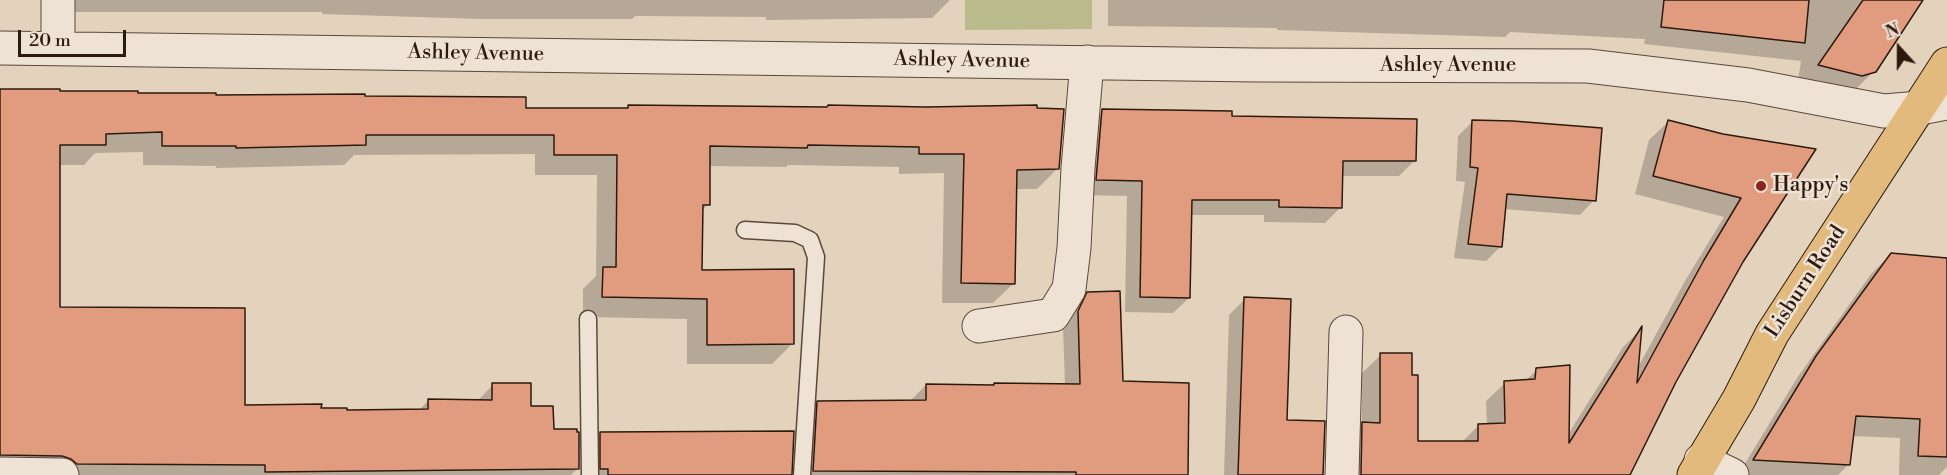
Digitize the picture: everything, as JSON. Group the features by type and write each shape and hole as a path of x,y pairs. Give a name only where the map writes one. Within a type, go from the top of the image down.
{"main road":[{"name":"Lisburn Road","path":"1697,468 1739,399 1772,334 1934,106 1947,64"}],"street":[{"path":"58,0 58,48"},
{"name":"Ashley Avenue","path":"0,48 1588,66 1748,85 1884,111 1934,106"},
{"path":"979,326 1053,315 1069,289 1087,62"},
{"path":"1342,475 1346,332"},
{"path":"1697,468 1732,475"},
{"path":"0,474 62,475"}],"lane":[{"path":"745,230 795,234 810,240 816,257 802,475"},
{"path":"588,319 590,475"}],"green space":[{"path":"965,0 1092,0 1092,29 965,30"}],"building":[{"path":"1664,0 1809,0 1805,43 1661,27"},
{"path":"1863,0 1923,0 1876,72 1862,76 1818,65"},
{"path":"0,89 216,93 216,95 365,94 365,96 526,97 526,108 628,108 628,105 926,107 1037,105 1037,108 1064,109 1059,169 1017,170 1015,284 961,283 964,154 919,154 919,147 710,146 710,205 703,205 702,270 794,269 794,344 707,345 707,299 602,297 603,267 616,267 617,155 554,155 554,135 366,135 366,145 236,148 236,146 162,146 162,132 106,134 106,145 60,145 60,307 245,308 245,405 322,404 321,408 347,408 347,410 428,409 428,399 492,400 492,383 531,383 531,406 553,406 554,429 577,429 579,432 579,469 265,472 265,465 77,464 62,456 0,455"},
{"path":"1102,109 1232,111 1232,116 1417,119 1416,161 1343,161 1342,208 1279,207 1279,200 1192,200 1190,298 1140,297 1142,181 1096,180"},
{"path":"1472,120 1602,128 1596,201 1507,194 1502,247 1468,244 1478,168 1470,167"},
{"path":"1668,120 1723,134 1816,149 1743,262 1676,382 1630,475 1361,475 1362,422 1380,423 1380,353 1412,353 1412,375 1418,375 1418,441 1478,441 1478,424 1505,423 1504,381 1535,379 1536,368 1570,365 1569,443 1642,326 1637,383 1704,260 1741,198 1653,176"},
{"path":"1891,253 1947,258 1947,457 1918,456 1920,419 1856,416 1850,465 1753,460 1816,356"},
{"path":"1120,291 1123,381 1189,383 1188,475 1076,475 1076,472 813,471 817,401 926,400 926,384 1080,384 1078,311 1087,292"},
{"path":"1244,297 1291,299 1287,420 1325,421 1323,475 1238,475"},
{"path":"794,431 792,475 608,475 608,469 600,469 600,432"}],"place":[{"name":"Happy's","path":"1761,186"}]}
